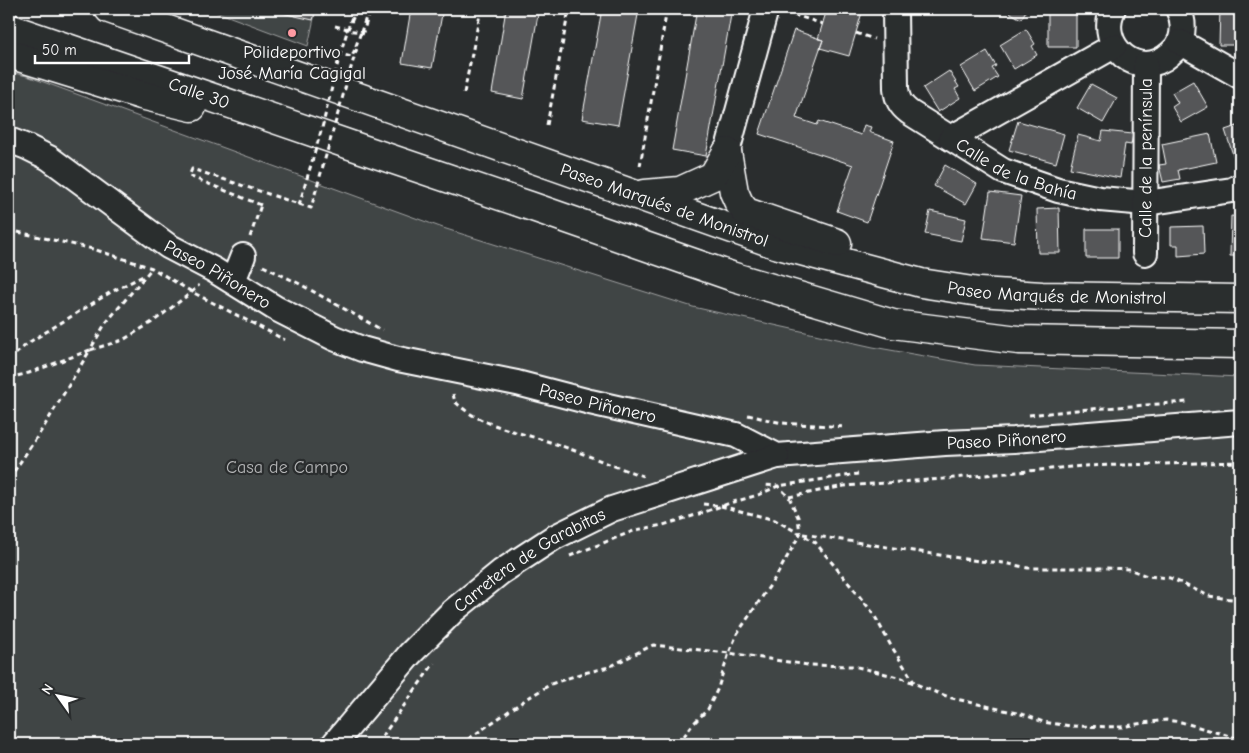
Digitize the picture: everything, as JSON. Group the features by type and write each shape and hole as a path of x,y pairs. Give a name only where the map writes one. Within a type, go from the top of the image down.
{"highway":[{"name":"Paseo Marqués de Monistrol","path":"109,9 775,244 922,283 979,292 1042,296 1240,299"},
{"name":"Calle 30","path":"9,28 362,149"},
{"path":"9,54 141,95 362,149 731,276 893,324 1018,340 1240,344"},
{"path":"637,194 680,191 713,176 727,152"},
{"path":"727,152 734,192 746,212 874,256 922,283"}],"street":[{"name":"Calle de la Bahía","path":"895,9 897,98 909,112 1003,171 1058,190 1100,199 1146,203 1232,190 1240,186"},
{"path":"1113,9 1109,26 1114,46 1128,59 1146,64 1166,58 1180,42 1183,22 1178,9"},
{"path":"727,152 774,10"},
{"path":"1180,42 1240,76"},
{"path":"951,138 1114,46"},
{"name":"Calle de la península","path":"1145,253 1146,64"},
{"name":"Paseo Piñonero","path":"9,140 49,158 168,246 214,270 275,308 334,338 362,349 398,359 517,383 590,402 736,435 778,456 1240,422"},
{"path":"232,281 243,256"},
{"name":"Carretera de Garabitas","path":"334,744 410,654 453,612 501,572 553,538 612,509 778,456"}],"path":[{"path":"299,205 322,128 347,29 356,9"},
{"path":"347,29 340,54 352,57 370,9"},
{"path":"370,9 310,208 192,169 189,176 261,205 243,256 298,283 385,332"},
{"path":"464,93 481,9"},
{"path":"547,124 569,9"},
{"path":"640,166 667,9"},
{"path":"774,10 823,24"},
{"path":"335,26 361,32"},
{"path":"9,230 92,249 152,268 192,292 154,321 123,340 29,373 9,378"},
{"path":"9,360 28,343 111,292 147,274 106,324 45,425 9,478"},
{"path":"453,394 454,402 478,419 556,444 647,478 651,482 655,494"},
{"path":"1028,415 1191,402"},
{"path":"745,414 782,423 851,427"},
{"path":"789,496 844,486 1082,466 1240,462"},
{"path":"563,559 636,530 696,515 758,495 778,486 867,472"},
{"path":"701,504 721,506 774,520 815,542 873,613 914,683"},
{"path":"800,534 978,561 1005,563 1028,568 1129,569 1147,576 1170,578 1209,596 1240,600"},
{"path":"678,744 693,724 708,709 718,688 737,634 777,575 800,534"},
{"path":"461,744 551,684 609,667 653,645 729,653 808,665 853,666 914,683 952,698 1025,715 1043,722 1070,726 1121,728 1166,720 1181,722 1240,739"},
{"path":"377,744 436,660"}],"green space":[{"name":"Polideportivo José María Cagigal","path":"209,9 316,9 308,46"},
{"name":"Casa de Campo","path":"9,72 27,76 443,228 693,307 873,347 975,365 1240,377 1240,744 9,744"}],"building":[{"path":"264,9 316,9 313,20"},
{"path":"411,9 443,9 432,68 402,63"},
{"path":"506,9 539,9 523,99 492,93"},
{"path":"602,9 639,9 618,125 582,119"},
{"path":"697,9 732,9 706,156 672,150"},
{"path":"827,9 863,9 849,56 820,48 823,40 818,39"},
{"path":"1004,9 1027,9 1021,19"},
{"path":"1048,9 1076,9 1076,47 1048,47"},
{"path":"1220,9 1240,9 1240,45 1219,45"},
{"path":"1026,29 1035,44 1032,46 1037,55 1014,69 1000,45"},
{"path":"794,30 823,40 796,118 817,125 819,121 861,135 864,125 871,127 869,132 894,141 867,222 837,211 853,165 759,134"},
{"path":"987,51 996,66 992,68 998,77 975,91 961,67"},
{"path":"949,71 959,87 955,89 960,98 938,112 923,88"},
{"path":"1193,81 1208,107 1181,122 1172,107 1178,103 1172,93"},
{"path":"1091,84 1117,98 1103,123 1077,108"},
{"path":"1018,121 1064,134 1056,163 1009,150"},
{"path":"1240,125 1240,159 1235,161 1225,130"},
{"path":"1103,131 1133,134 1131,145 1125,144 1120,178 1070,168 1078,135 1101,141"},
{"path":"1210,134 1216,162 1178,170 1180,179 1163,182 1159,165 1166,164 1162,144"},
{"path":"945,165 977,184 966,204 934,186"},
{"path":"990,192 1021,196 1014,242 983,238"},
{"path":"1059,208 1060,253 1038,253 1037,209"},
{"path":"930,211 966,219 961,241 925,234"},
{"path":"1231,216 1240,217 1240,256 1230,256"},
{"path":"1203,226 1204,254 1178,256 1178,245 1171,245 1171,227"},
{"path":"1086,229 1118,229 1118,258 1086,258"}],"place":[{"name":"Polideportivo José María Cagigal","path":"292,33"}]}
